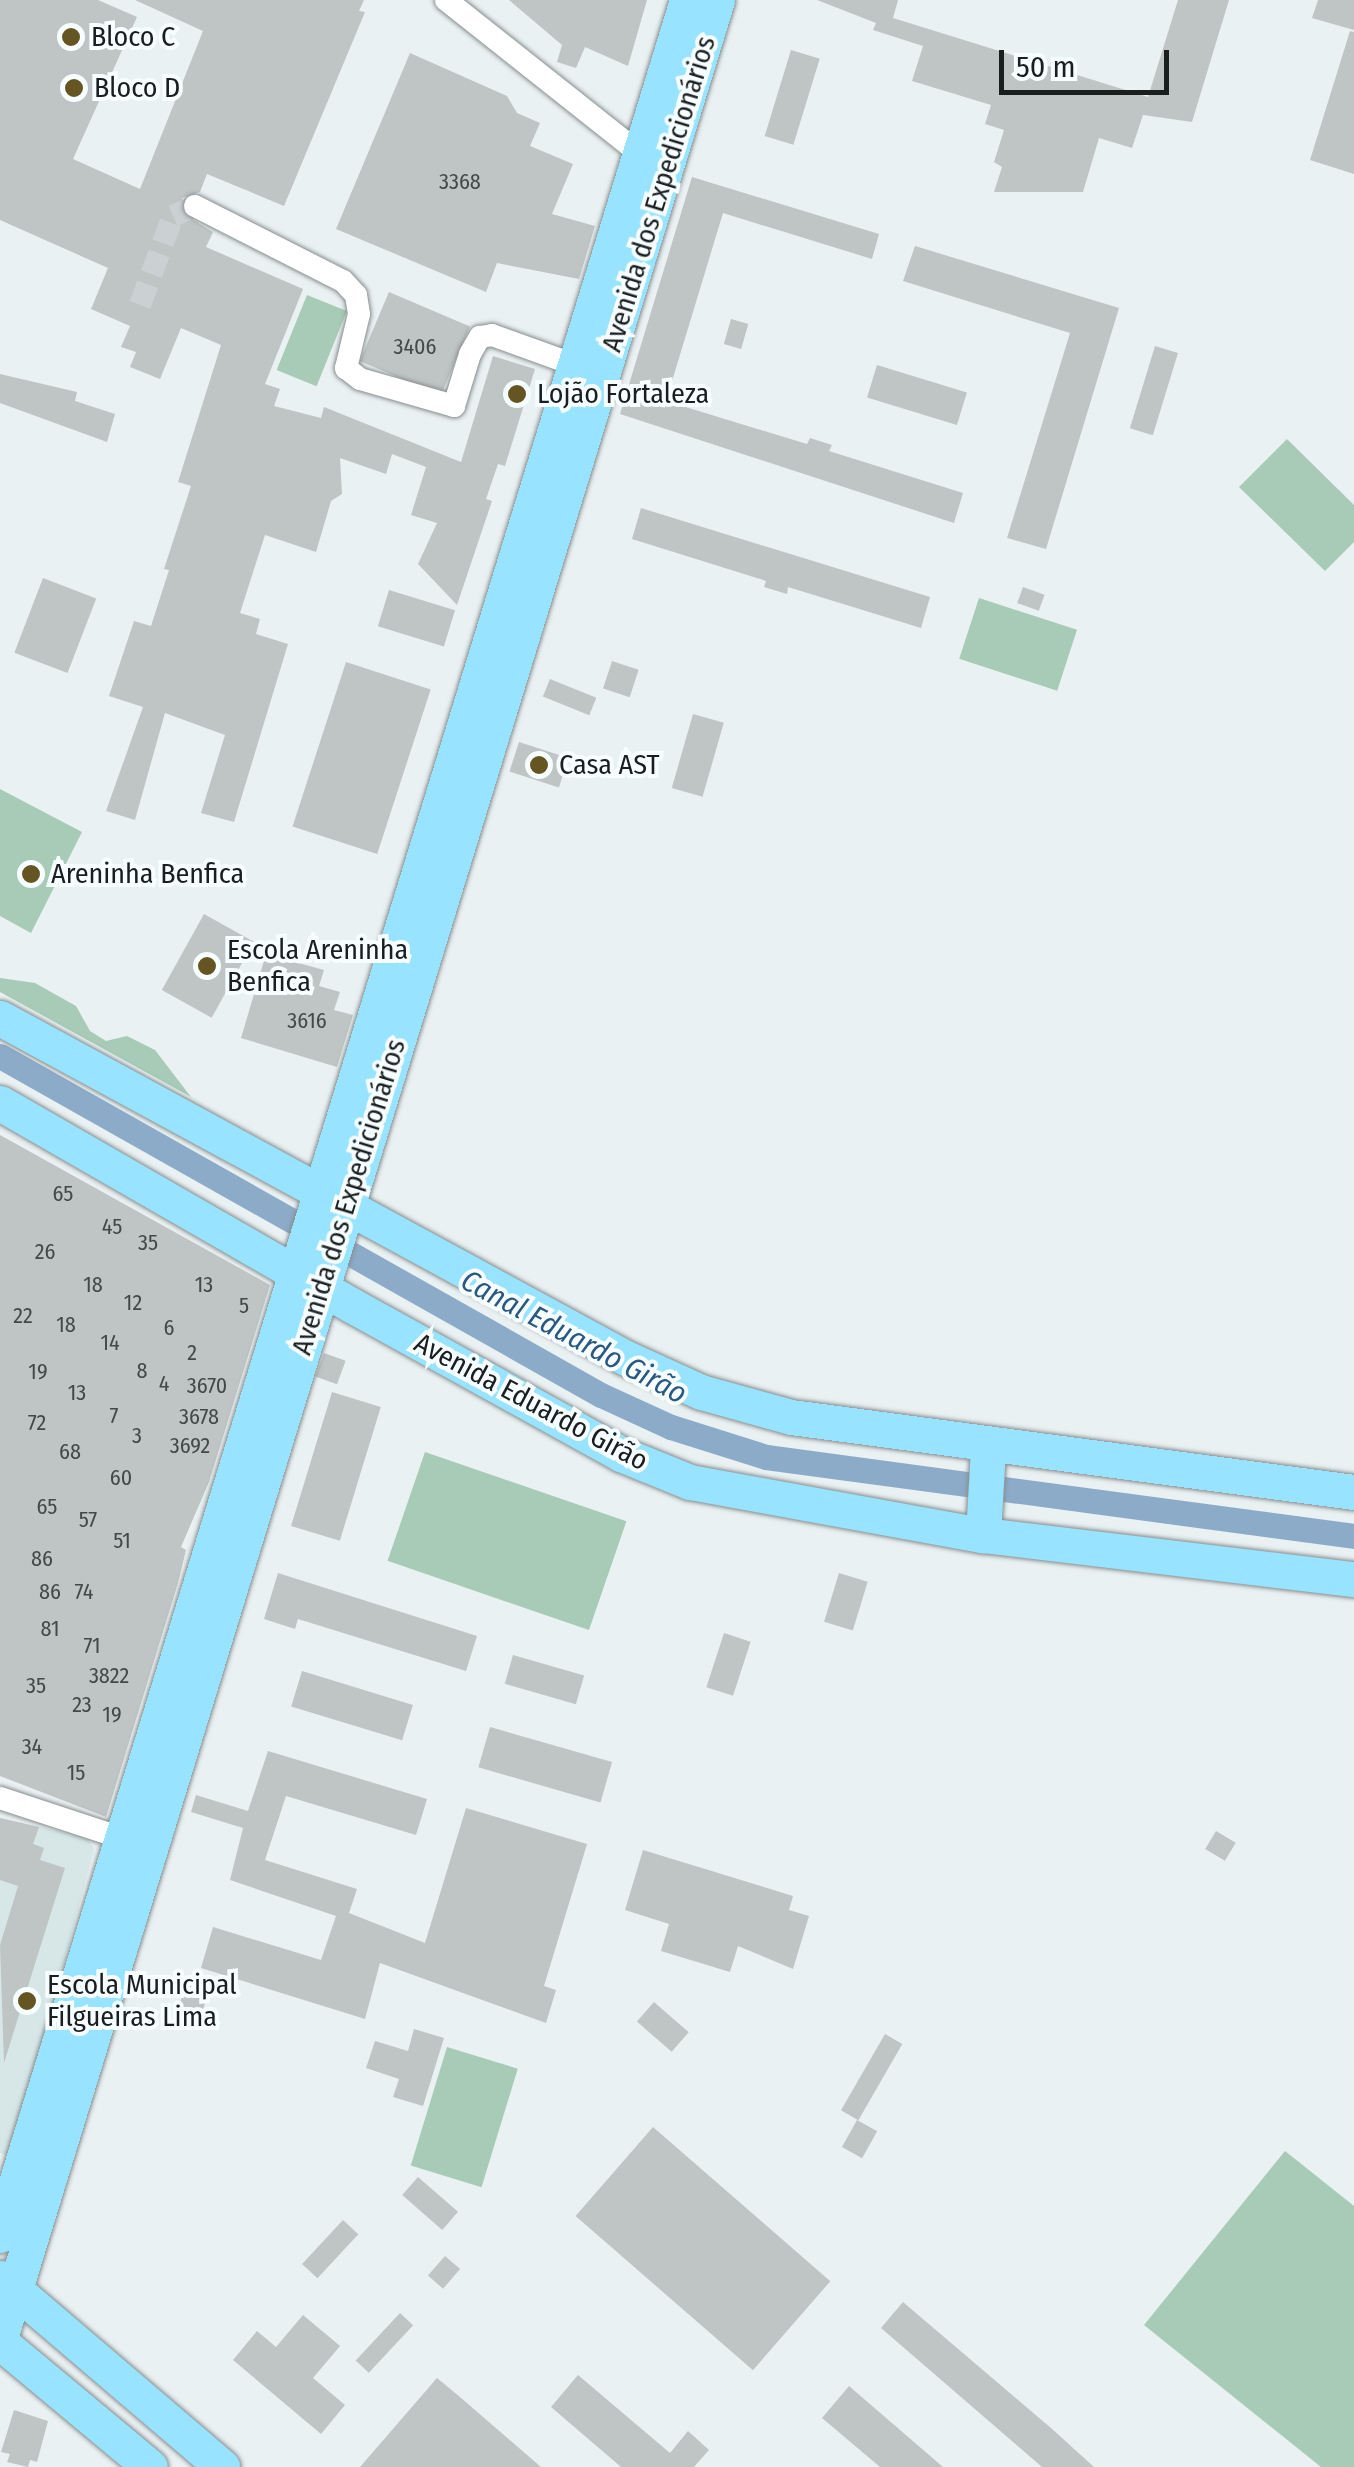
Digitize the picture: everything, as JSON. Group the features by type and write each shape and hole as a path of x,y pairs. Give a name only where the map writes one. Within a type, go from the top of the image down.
{"main road":[{"name":"Avenida dos Expedicionários","path":"495,680 575,365 687,0"},
{"name":"Avenida dos Expedicionários","path":"0,2340 7,2285 321,1237 495,680 718,0"},
{"name":"Avenida Eduardo Girão","path":"0,1018 321,1237 621,1454 690,1482 1354,1579"},
{"name":"Avenida Eduardo Girão","path":"0,1102 701,1392 791,1416 987,1453 1354,1492"},
{"name":"Avenida dos Expedicionários","path":"0,2235 122,1838 321,1237"},
{"path":"983,1526 987,1453"},
{"path":"7,2285 222,2467"},
{"path":"0,2340 150,2467"}],"street":[{"path":"446,0 640,154"},
{"path":"195,206 344,281 356,295 358,314 346,368 360,380 454,406 470,354 480,337 492,335 575,365"},
{"path":"0,1798 122,1838"}],"shaded area":[{"name":"Escola Municipal Filgueiras Lima","path":"0,1818 88,1838 94,1849 13,2157 0,2153"}],"green space":[{"path":"307,295 347,311 317,386 277,370"},
{"path":"1287,439 1354,505 1354,542 1325,571 1239,487"},
{"path":"979,598 1077,630 1057,691 959,659"},
{"name":"Areninha Benfica","path":"0,789 82,832 31,933 0,916"},
{"path":"0,978 35,983 76,1006 90,1031 106,1041 127,1036 155,1050 191,1097 0,992"},
{"path":"425,1452 626,1521 589,1630 388,1561"},
{"path":"447,2047 518,2069 482,2187 411,2166"},
{"path":"1285,2151 1354,2206 1354,2467 1321,2467 1144,2325"}],"building":[{"path":"0,0 98,0 137,17 73,159 140,189 203,31 135,0 364,0 359,11 365,12 284,206 207,174 200,192 182,198 182,213 213,232 206,247 303,289 265,384 280,389 274,406 321,418 324,407 461,462 493,356 535,369 505,466 498,464 486,499 492,501 457,605 418,564 437,523 411,515 426,467 392,454 386,474 340,458 342,494 331,501 316,552 265,535 240,613 260,619 256,634 288,644 234,822 201,813 225,735 165,713 135,820 106,811 143,707 109,696 134,621 151,626 169,570 164,569 191,486 178,482 221,345 181,328 160,379 130,367 136,352 121,347 130,326 91,309 108,268 0,220"},
{"path":"509,0 647,0 628,66 585,47 576,68 557,62 562,45"},
{"path":"817,0 898,0 893,18 1148,97 1178,0 1229,0 1192,122 1143,115 1132,148 1099,138 1083,192 994,192 1002,167 994,162 1004,130 985,124 991,105 912,81 923,46 873,30 876,23"},
{"path":"1318,0 1354,0 1354,30 1312,18"},
{"path":"1350,31 1354,32 1354,174 1310,160"},
{"path":"791,50 820,59 793,145 765,136"},
{"path":"410,53 507,96 517,113 540,123 530,146 573,164 552,214 595,226 579,279 497,263 486,292 336,229"},
{"path":"692,177 879,234 872,259 723,213 666,401 807,444 810,438 832,445 829,451 963,493 954,523 620,414"},
{"path":"915,246 1119,308 1046,549 1007,538 1070,333 903,281"},
{"path":"389,292 470,326 441,395 360,361"},
{"path":"731,319 748,324 741,349 724,344"},
{"path":"1155,346 1178,353 1153,435 1130,428"},
{"path":"877,365 967,392 957,425 867,398"},
{"path":"0,374 77,392 75,401 115,414 107,442 0,403"},
{"path":"641,508 930,597 921,628 788,587 787,594 764,587 766,581 632,539"},
{"path":"43,578 96,598 68,673 14,653"},
{"path":"1023,587 1045,595 1039,611 1017,603"},
{"path":"389,590 455,610 444,647 378,626"},
{"path":"612,661 639,670 630,697 603,689"},
{"path":"346,662 431,690 377,854 293,827"},
{"path":"550,679 596,698 589,715 543,697"},
{"path":"693,714 724,723 703,797 672,788"},
{"name":"Casa AST","path":"519,742 568,758 559,788 509,771"},
{"name":"Escola Areninha Benfica","path":"204,914 254,942 212,1018 162,990"},
{"path":"266,954 324,970 319,986 340,992 334,1010 353,1015 337,1067 241,1038"},
{"path":"0,1135 270,1285 209,1482 181,1547 186,1550 178,1583 106,1817 0,1776"},
{"path":"324,1353 346,1361 337,1384 315,1376"},
{"path":"332,1392 381,1407 340,1541 291,1526"},
{"path":"278,1573 477,1636 466,1671 298,1619 295,1629 264,1619"},
{"path":"839,1573 868,1582 853,1631 824,1622"},
{"path":"724,1633 751,1642 733,1696 706,1687"},
{"path":"513,1655 584,1675 576,1704 505,1684"},
{"path":"302,1671 413,1705 402,1740 291,1706"},
{"path":"490,1727 612,1762 601,1802 478,1767"},
{"path":"268,1751 427,1799 416,1835 286,1796 265,1860 357,1889 349,1913 425,1943 466,1808 587,1844 544,1986 556,1990 546,2023 380,1963 365,2019 201,1968 213,1927 321,1960 336,1916 230,1880 243,1828 191,1812 196,1795 248,1811"},
{"path":"0,1818 39,1827 33,1844 44,1848 40,1860 65,1868 4,2063 0,1945 18,1886 0,1880"},
{"path":"1216,1831 1236,1843 1225,1861 1205,1849"},
{"path":"643,1850 793,1896 789,1910 809,1916 793,1969 738,1946 730,1972 661,1951 669,1924 625,1910"},
{"path":"187,1980 210,1987 197,2028 174,2021"},
{"path":"654,2002 689,2032 672,2052 637,2022"},
{"path":"414,2029 444,2038 423,2106 393,2097 399,2079 366,2068 375,2041 408,2051"},
{"path":"885,2034 902,2044 858,2120 841,2110"},
{"path":"857,2120 877,2131 862,2158 842,2147"},
{"path":"653,2127 830,2281 753,2370 576,2216"},
{"path":"418,2177 458,2212 442,2230 402,2195"},
{"path":"343,2220 358,2234 317,2278 302,2264"},
{"path":"445,2256 460,2269 443,2289 428,2276"},
{"path":"903,2302 1094,2467 1042,2467 881,2328"},
{"path":"400,2313 413,2325 369,2373 356,2361"},
{"path":"303,2315 340,2346 313,2378 345,2405 321,2434 233,2360 257,2331 276,2347"},
{"path":"578,2375 670,2453 688,2431 709,2450 694,2467 621,2467 551,2407"},
{"path":"437,2378 460,2397 541,2467 360,2467"},
{"path":"849,2386 943,2467 880,2467 822,2418"},
{"path":"14,2410 48,2421 37,2462 30,2460 28,2467 7,2462 10,2454 1,2452"}],"waterway":[{"name":"Canal Eduardo Girão","path":"0,1056 601,1395 671,1427 766,1457 1354,1536"}],"tunnel":[{"path":"140,305 173,216 195,206"}],"place":[{"name":"Bloco C","path":"71,37"},
{"name":"Bloco D","path":"74,88"},
{"name":"Lojão Fortaleza","path":"517,394"},
{"name":"Casa AST","path":"539,765"},
{"name":"Areninha Benfica","path":"31,874"},
{"name":"Escola Areninha Benfica","path":"207,966"},
{"name":"Escola Municipal Filgueiras Lima","path":"27,2001"}]}
